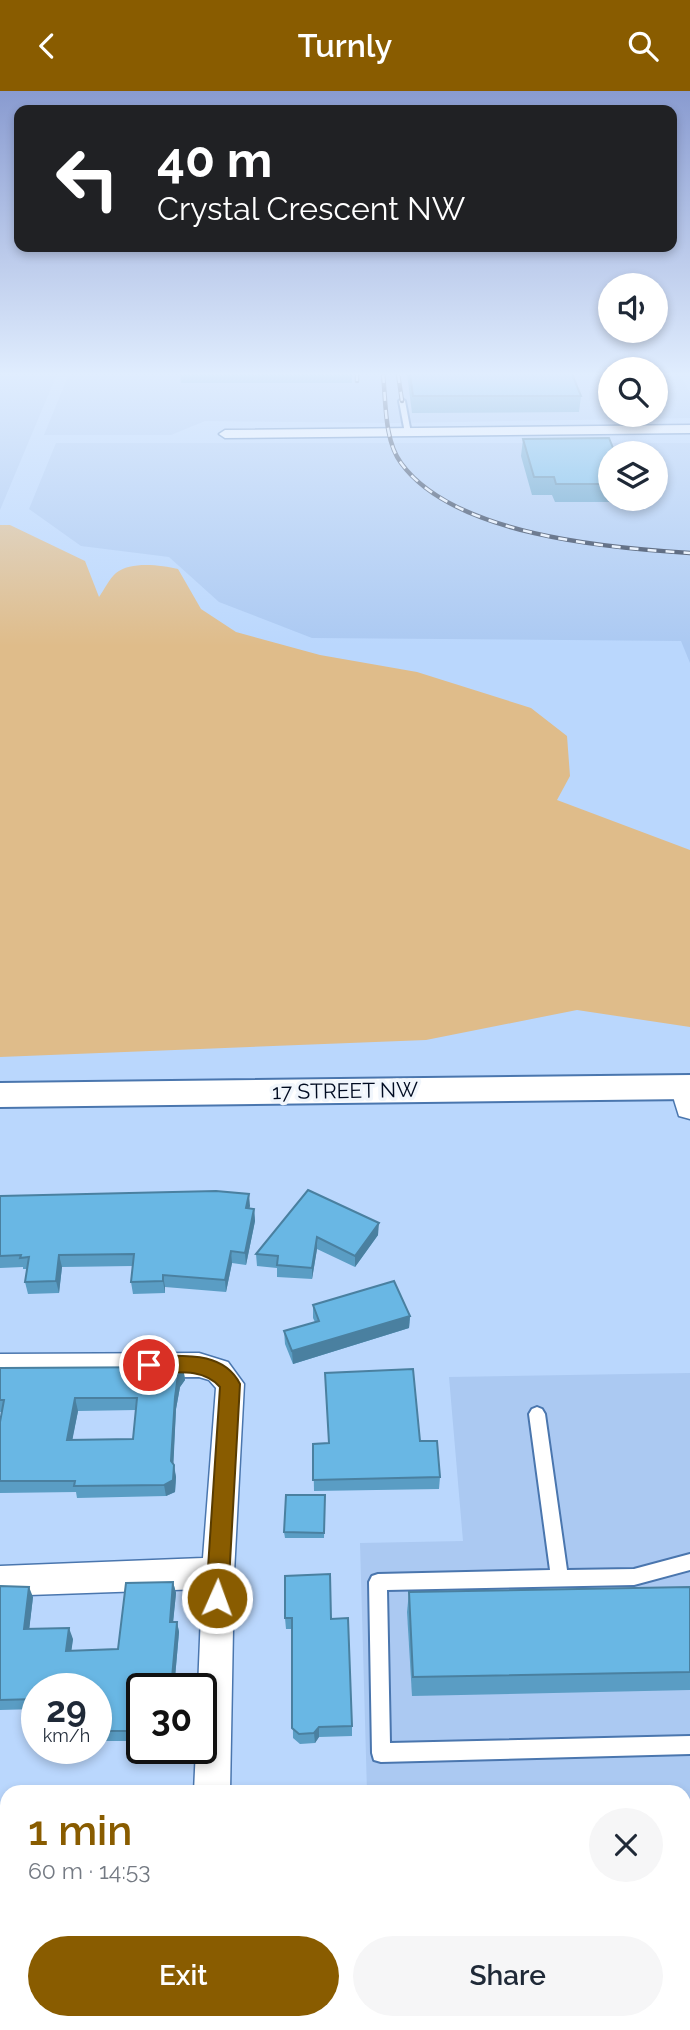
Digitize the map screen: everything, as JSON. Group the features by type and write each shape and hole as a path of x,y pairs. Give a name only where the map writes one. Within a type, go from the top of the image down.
{"main road":[{"name":"17 STREET NW","path":"0,1095 688,1094"}],"street":[{"path":"0,1366 199,1365 218,1371 230,1384 218,1573 212,1785"},
{"path":"0,1581 218,1573"}],"lane":[{"path":"537,1413 560,1579"},
{"path":"690,1562 634,1577 378,1582 381,1753 690,1745"}],"shaded area":[{"path":"0,464 19,464 0,510"},
{"path":"47,464 598,464 598,511 668,511 668,464 690,464 690,663 681,641 312,638 219,602 169,557 81,546 29,509"},
{"path":"0,525 10,525 85,561 99,597 111,578 122,569 146,565 178,569 201,609 236,632 320,655 417,672 531,708 567,736 570,776 557,800 690,850 690,1027 577,1010 426,1040 0,1057"},
{"path":"690,1373 690,1785 367,1785 360,1543 463,1541 449,1377"}],"building":[{"path":"530,464 598,464 598,484 556,484 554,477 534,477"},
{"path":"308,1190 379,1223 355,1256 317,1237 312,1268 277,1265 278,1256 256,1254"},
{"path":"216,1191 249,1194 246,1208 254,1209 245,1253 231,1251 225,1280 163,1275 163,1281 131,1282 134,1254 59,1255 56,1281 25,1282 29,1257 0,1256 0,1196"},
{"path":"394,1281 410,1316 292,1351 284,1331 319,1321 313,1305"},
{"path":"183,1367 178,1375 175,1397 171,1461 174,1465 173,1480 164,1485 74,1486 75,1481 0,1481 0,1422 4,1400 0,1400 0,1368","holes":["75,1398 137,1398 133,1439 67,1440"]},
{"path":"413,1369 420,1441 437,1441 440,1477 313,1480 313,1444 329,1443 325,1373"},
{"path":"286,1495 325,1495 324,1533 284,1532"},
{"path":"330,1574 331,1619 348,1618 352,1726 319,1727 314,1733 299,1734 292,1728 292,1618 285,1618 285,1576"},
{"path":"173,1582 170,1622 177,1622 172,1673 126,1673 126,1731 112,1731 112,1673 21,1673 21,1699 0,1700 0,1586 29,1587 24,1629 69,1628 66,1651 118,1649 126,1583"},
{"path":"690,1587 690,1672 413,1677 409,1592"}],"railway":[{"path":"402,464 425,487 457,507 494,522 576,541 690,553"}],"route":[{"path":"149,1365 199,1365 218,1371 230,1384 217,1598"}]}
